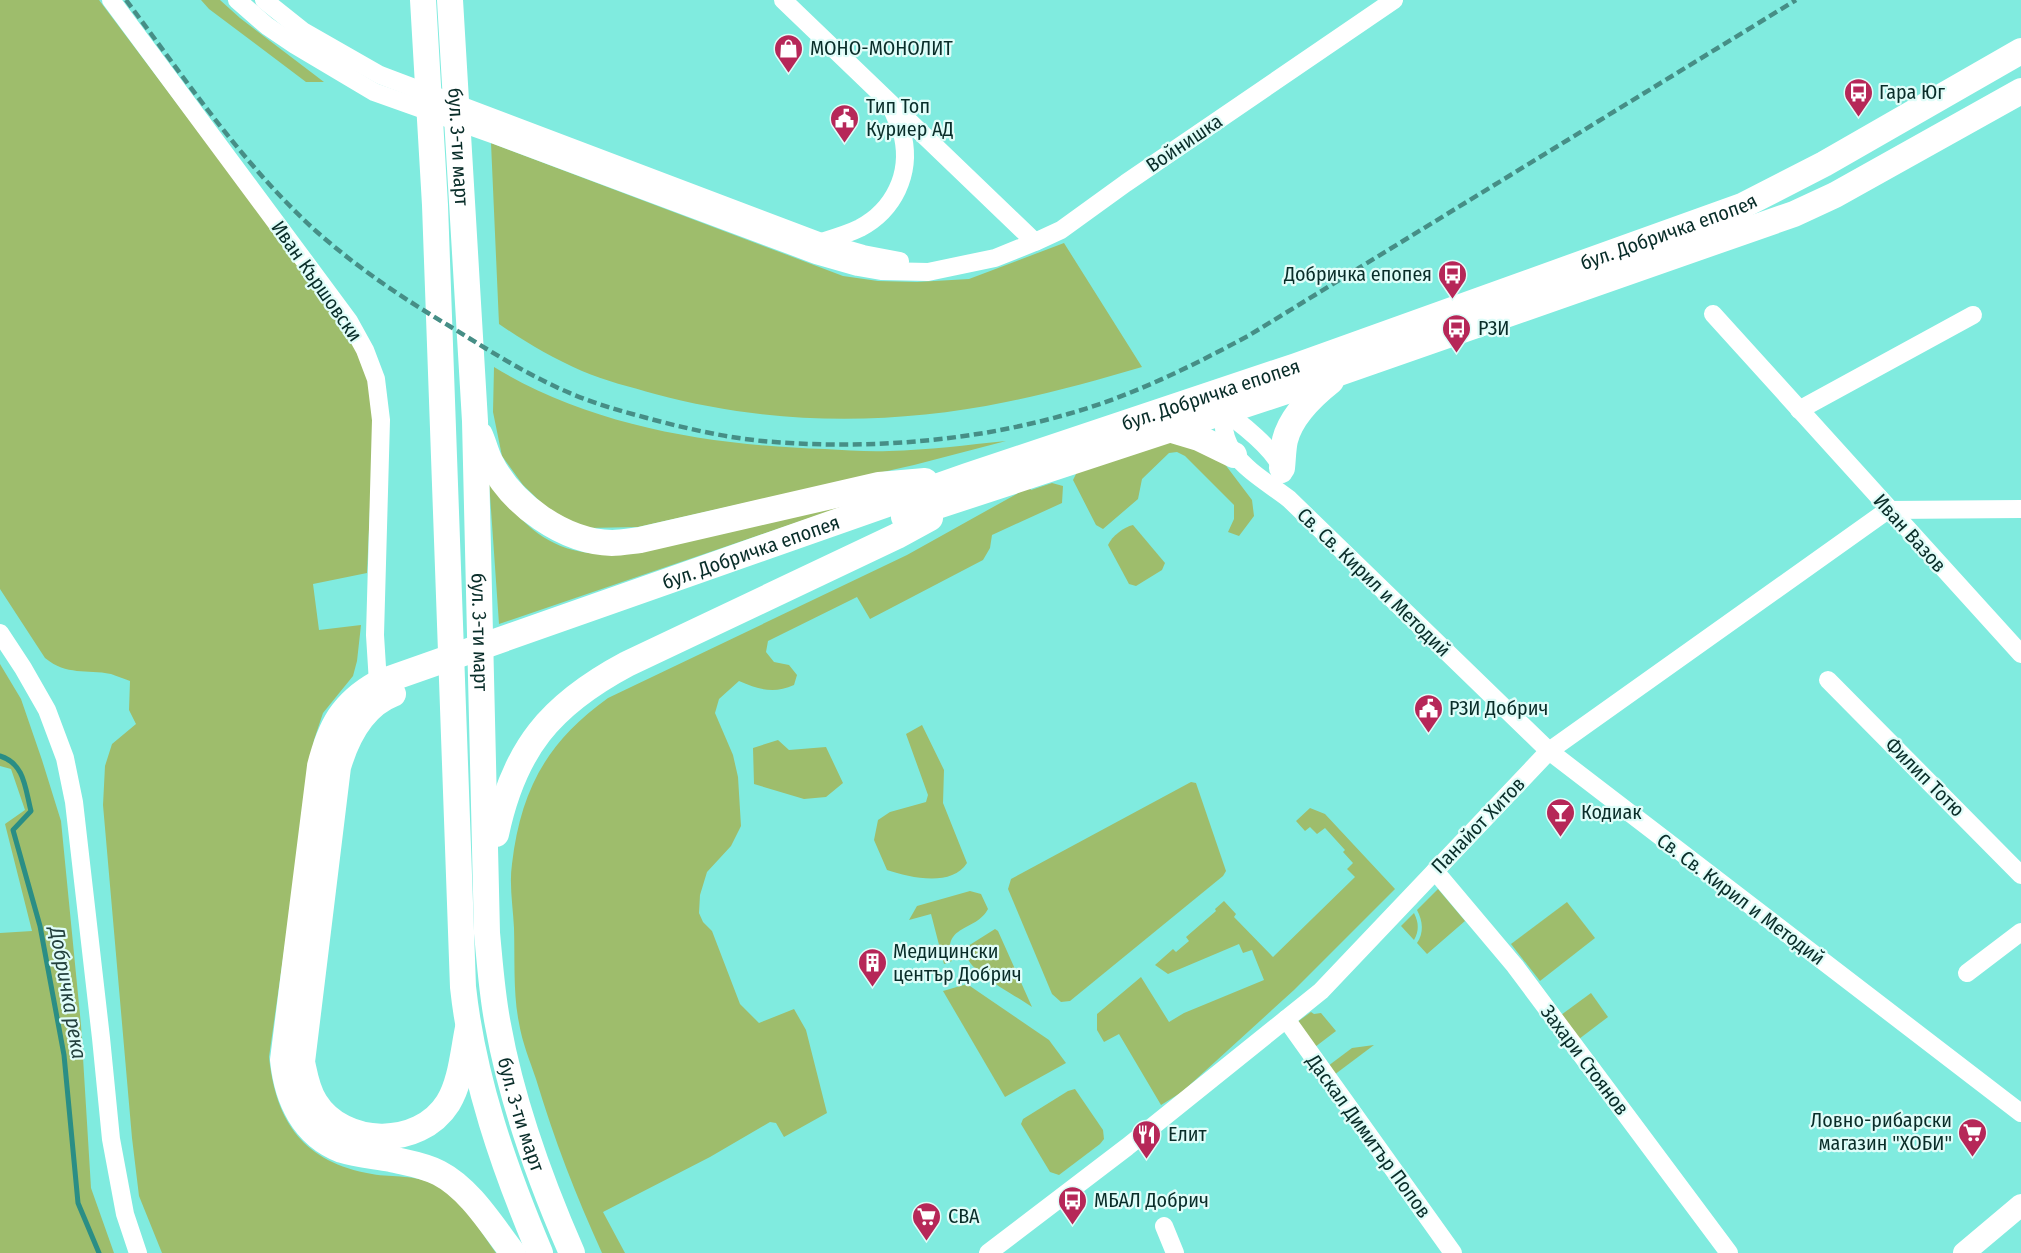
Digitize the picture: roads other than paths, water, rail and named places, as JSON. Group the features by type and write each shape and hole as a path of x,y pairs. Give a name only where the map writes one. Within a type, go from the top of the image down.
{"main road":[{"name":"бул. 3-ти март","path":"423,0 435,205 463,987 468,1028 492,1126 540,1253"},
{"name":"бул. 3-ти март","path":"450,0 475,421 488,943 498,1026 520,1113 549,1201 572,1253"},
{"name":"бул. Добричка епопея","path":"970,485 1169,429 1228,400 1742,206 1824,164 2021,51"},
{"name":"бул. Добричка епопея","path":"392,686 970,485 1200,398 1228,400 1341,372 1794,214 1836,195 2021,91"},
{"path":"1282,468 1285,439 1291,424 1320,389 1341,372"},
{"path":"475,421 491,463 513,494 536,514 562,531 586,540 613,543 640,540 879,485 970,485"},
{"path":"1169,429 1199,438 1234,455"},
{"path":"487,876 503,801 518,766 552,716 571,699 597,680 627,664 897,536 970,485"},
{"path":"392,686 357,723 338,767 302,1062 306,1084 315,1102 326,1115 343,1128 382,1137 401,1135 420,1128 436,1117 448,1104 456,1086 468,1028"},
{"path":"392,686 365,690 348,704 334,724 320,766 282,1060 285,1082 294,1109 308,1127 324,1141 343,1150 421,1165 441,1174 478,1208 513,1253"}],"street":[{"name":"Иван Кършовски","path":"111,0 349,321 365,350 376,379 381,420 375,635 392,686"},
{"path":"237,0 267,26 295,45 374,92 497,127 821,242 887,260 965,264"},
{"path":"264,0 303,31 380,75 497,127 816,255 881,271 928,272 965,264"},
{"path":"783,0 1035,242"},
{"name":"Войнишка","path":"965,264 995,258 1061,230 1394,0"},
{"path":"821,242 862,227 876,217 896,195 905,150 903,135 890,104"},
{"name":"Иван Вазов","path":"1713,314 1888,510 2021,654"},
{"path":"1799,410 1973,315"},
{"path":"1228,400 1223,430 1227,444 1234,455"},
{"path":"1228,400 1246,427 1266,447 1282,468 1288,499"},
{"name":"Св. Св. Кирил и Методий","path":"1234,455 1288,499 1549,751 2021,1113"},
{"path":"1888,510 2021,509"},
{"name":"Панайот Хитов","path":"988,1253 1127,1147 1321,991 1549,751 1888,510"},
{"path":"0,633 47,710 65,758 74,802 111,1139 125,1214 138,1253"},
{"name":"Филип Тотю","path":"1828,680 2021,875"},
{"name":"Захари Стоянов","path":"1435,871 1515,966 1730,1253"},
{"path":"1967,973 2021,932"},
{"name":"Даскал Димитър Попов","path":"1286,1019 1453,1253"},
{"path":"1965,1253 2021,1205"},
{"path":"1164,1226 1175,1253"}],"waterway":[{"name":"Добричка река","path":"0,756 15,765 23,778 31,811 13,830 40,926 64,1055 78,1203 99,1253"}],"railway":[{"path":"126,0 216,121 264,179 290,206 349,259 433,316 540,379 590,401 704,432 762,441 839,445 955,437 1031,424 1092,407 1160,380 1248,336 1796,0"}],"place":[{"name":"МОНО-МОНОЛИТ","path":"789,74"},
{"name":"Гара Юг","path":"1858,118"},
{"name":"Тип Топ Куриер АД","path":"845,144"},
{"name":"Добричка епопея","path":"1453,300"},
{"name":"РЗИ","path":"1457,354"},
{"name":"РЗИ Добрич","path":"1428,734"},
{"name":"Кодиак","path":"1560,838"},
{"name":"Медицински център Добрич","path":"872,988"},
{"name":"Ловно-рибарски магазин \"ХОБИ\"","path":"1973,1158"},
{"name":"Елит","path":"1147,1160"},
{"name":"МБАЛ Добрич","path":"1073,1226"},
{"name":"CBA","path":"927,1242"}]}
